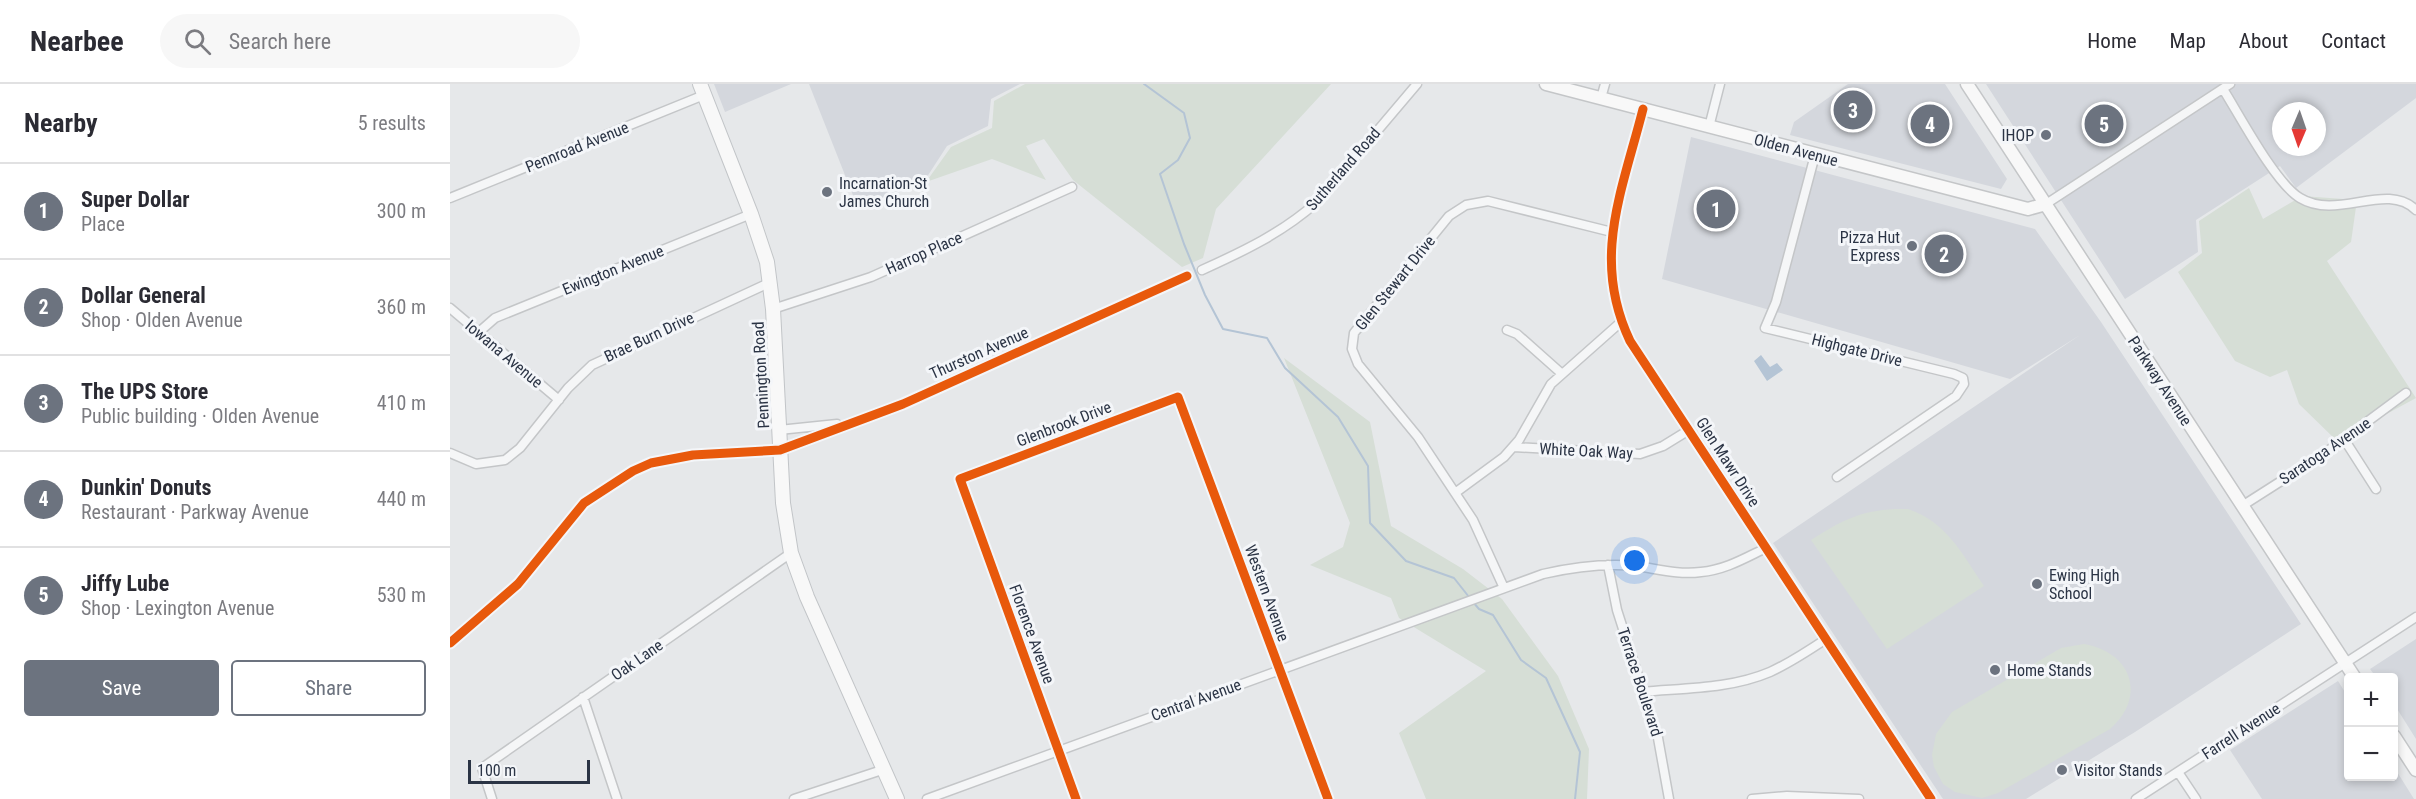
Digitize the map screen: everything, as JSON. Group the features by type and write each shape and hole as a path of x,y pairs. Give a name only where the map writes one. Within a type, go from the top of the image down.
{"main road":[{"name":"Olden Avenue","path":"1546,84 2028,209 2046,204"},
{"name":"Parkway Avenue","path":"1967,84 2352,673"},
{"name":"Pennington Road","path":"702,90 761,241 771,282 783,503 792,553 807,597 897,799"},
{"path":"2398,742 2416,770"}],"street":[{"name":"Sutherland Road","path":"1202,270 1266,240 1300,217 1317,202 1417,84"},
{"path":"1601,98 1605,84"},
{"path":"1710,126 1720,84"},
{"path":"2046,204 2227,86 2284,183 2301,199 2312,204 2335,207 2393,199 2403,201 2416,210"},
{"name":"Pennroad Avenue","path":"450,198 702,90"},
{"name":"Glen Mawr Drive","path":"1643,109 1612,232 1611,284 1622,322 1630,341 1931,799"},
{"name":"Highgate Drive","path":"1815,155 1776,302 1765,328 1954,374 1963,378 1964,384 1956,396 1837,477"},
{"name":"Harrop Place","path":"773,309 871,277 1072,187"},
{"name":"Glen Stewart Drive","path":"1504,588 1482,536 1405,419 1358,364 1352,341 1358,326 1449,216 1466,205 1477,202 1498,202 1612,232"},
{"name":"Ewington Avenue","path":"479,332 495,318 751,214"},
{"name":"Thurston Avenue","path":"450,643 518,584 570,517 584,503 615,480 642,467 674,458 780,450 903,404 1187,276"},
{"name":"Brae Burn Drive","path":"450,453 466,462 492,464 505,460 520,448 578,376 605,357 771,282"},
{"name":"Iowana Avenue","path":"450,308 559,400"},
{"path":"1455,493 1491,469 1514,447 1542,397 1561,373 1622,322"},
{"path":"1507,330 1517,334 1561,373"},
{"name":"Saratoga Avenue","path":"2242,506 2344,439 2406,393"},
{"name":"Glenbrook Drive","path":"960,479 1178,397"},
{"name":"Western Avenue","path":"1178,397 1328,799"},
{"name":"Thurston Avenue","path":"779,430 850,422"},
{"name":"White Oak Way","path":"1514,447 1640,454 1663,446 1689,430"},
{"path":"2344,439 2376,489"},
{"name":"Florence Avenue","path":"960,479 1076,799"},
{"name":"Central Avenue","path":"927,799 1470,600 1567,568 1608,565 1672,572 1703,572 1733,564 1766,548"},
{"name":"Oak Lane","path":"492,799 482,768 792,553"},
{"name":"Terrace Boulevard","path":"1608,565 1617,610 1664,761 1670,799"},
{"name":"Farrell Avenue","path":"2136,799 2416,617"},
{"path":"1642,692 1714,686 1750,679 1783,665 1826,639"},
{"path":"583,698 617,799"},
{"path":"794,799 885,768"},
{"path":"2178,772 2196,799"},
{"path":"1752,799 1859,799"}],"shaded area":[{"path":"714,84 791,84 725,112"},
{"path":"809,84 1020,84 991,99 988,126 947,146 923,183 858,208"},
{"path":"1025,84 1331,84 1216,209 1203,258 1182,267 1073,180 1044,139 1026,146 1046,180 992,159 926,182 951,147 992,128 994,101"},
{"path":"1848,84 1945,84 2007,179 2001,189 1790,135 1794,122"},
{"path":"1986,84 2416,84 2416,98 2296,188 2280,166 2196,220 2198,252 2125,299"},
{"name":"Ewing High School","path":"1691,137 2035,229 2101,322 2301,624 2135,732 2026,799 1943,799 1773,543 2080,335 2010,379 1662,279"},
{"path":"2249,188 2263,219 2302,196 2357,200 2351,242 2327,261 2416,398 2337,441 2299,404 2287,370 2270,377 2235,361 2178,272 2202,253 2199,221"},
{"path":"1284,358 1370,422 1391,526 1463,569 1502,599 1558,676 1589,749 1587,799 1426,799 1399,733 1486,671 1399,618 1391,598 1310,565 1343,547 1350,523"},
{"path":"1908,509 1933,522 1952,540 1984,586 1887,649 1811,540 1856,516 1880,510"},
{"path":"2416,639 2416,739 2398,710 2398,673 2373,673 2370,669"},
{"path":"2084,644 2114,656 2123,666 2129,678 2131,690 2128,703 2110,729 1998,793 1982,798 1955,792 1943,784 1934,767 1932,755 1936,734 1952,712 2061,648"},
{"path":"2338,681 2344,691 2344,781 2398,781 2398,773 2414,799 2262,799 2230,750"}],"water":[{"path":"1761,355 1770,367 1777,363 1783,370 1767,381 1754,361"}],"waterway":[{"path":"1144,84 1184,113 1190,138 1178,160 1160,174 1184,244 1205,295 1223,329 1267,338 1285,368 1338,417 1368,466 1370,523 1406,561 1454,578 1469,597"},
{"path":"1473,602 1479,609 1493,615 1521,660 1546,678 1580,752 1575,799"}],"cycle path":[{"path":"1643,109 1619,197 1611,253 1618,311 1630,341 1931,799"},
{"path":"450,643 518,584 584,503 633,471 651,463 693,455 780,450 903,404 1187,276"},
{"path":"1076,799 960,479 1178,397 1328,799"}],"place":[{"name":"The UPS Store","path":"1853,110"},
{"name":"Dunkin' Donuts","path":"1930,124"},
{"name":"Jiffy Lube","path":"2104,124"},
{"name":"IHOP","path":"2046,135"},
{"name":"Incarnation-St James Church","path":"827,192"},
{"name":"Super Dollar","path":"1716,209"},
{"name":"Pizza Hut Express","path":"1912,246"},
{"name":"Dollar General","path":"1944,254"},
{"name":"Ewing High School","path":"2037,584"},
{"name":"Home Stands","path":"1995,670"},
{"name":"Visitor Stands","path":"2062,770"}]}
